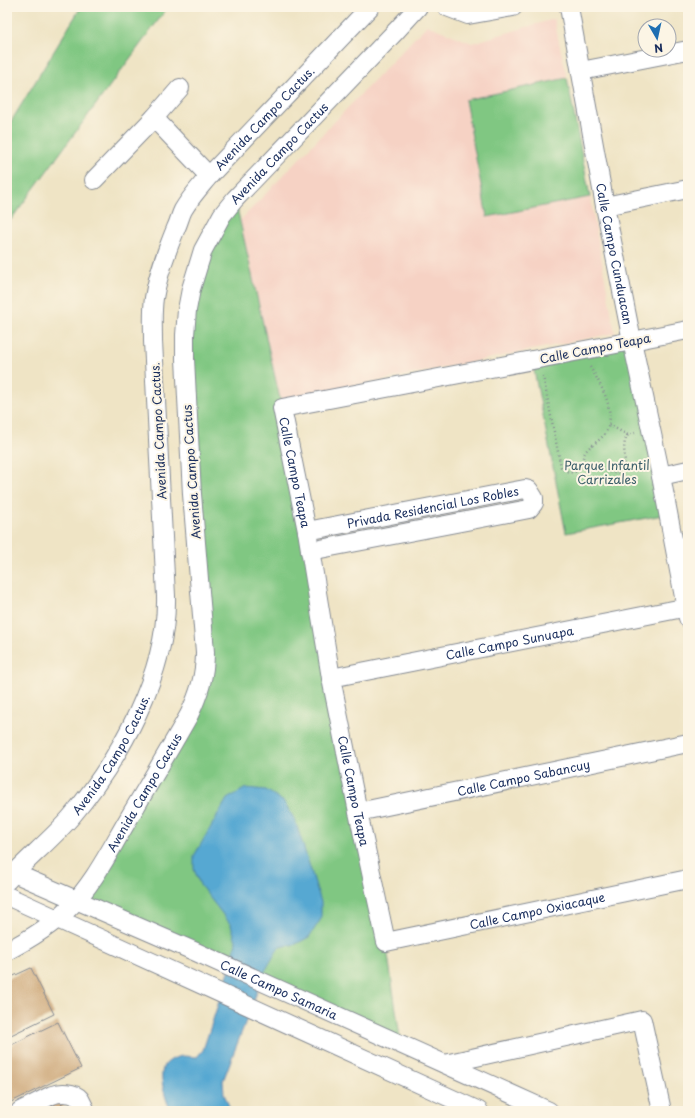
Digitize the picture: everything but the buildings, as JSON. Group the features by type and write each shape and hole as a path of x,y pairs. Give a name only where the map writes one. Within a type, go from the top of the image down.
{"street":[{"name":"Avenida Campo Cactus.","path":"10,875 60,828 93,788 114,757 144,697 161,648 165,624 166,601 153,341 154,298 165,255 183,210 209,176 370,7"},
{"name":"Avenida Campo Cactus","path":"7,951 33,937 57,919 87,887 189,715 202,684 205,652 192,494 185,359 187,310 191,289 203,250 222,215 235,199 396,32 418,7"},
{"path":"447,7 468,15 513,7"},
{"name":"Calle Campo Cunduacan","path":"569,7 605,206 661,476 687,611"},
{"path":"581,71 688,50"},
{"path":"94,180 154,118 180,88"},
{"path":"154,118 209,176"},
{"path":"605,206 688,189"},
{"name":"Calle Campo Teapa","path":"386,942 331,678 307,531 282,408 688,330"},
{"path":"661,476 688,470"},
{"name":"Privada Residencial Los Robles","path":"307,531 525,489 529,490 534,498 534,503 530,509 310,551"},
{"name":"Calle Campo Sunuapa","path":"331,678 687,611"},
{"name":"Calle Campo Sabancuy","path":"358,812 688,743"},
{"name":"Calle Campo Samaria","path":"10,875 76,900 196,952 549,1111"},
{"name":"Calle Campo Oxiacaque","path":"386,942 688,879"},
{"path":"7,896 479,1111"},
{"path":"446,1064 642,1020 662,1111"},
{"path":"20,1111 48,1097 65,1093 78,1097 86,1111"}],"path":[{"path":"587,365 591,368 605,395 610,419 603,437 587,450 583,458 589,466 600,468 610,473 614,474 622,470 624,466 624,448 628,435"},
{"path":"544,373 543,376 561,467 568,471 577,472 585,461"},
{"path":"608,425 628,435 651,430"}],"shaded area":[{"path":"554,19 567,78 465,100 487,216 590,197 615,333 275,402 233,228 427,25 472,43"}],"green space":[{"path":"81,7 168,7 7,225 7,128"},
{"path":"567,78 590,197 487,217 465,100"},
{"path":"235,199 282,408 386,942 401,1044 77,900 198,695 191,289"},
{"name":"Parque Infantil Carrizales","path":"632,341 668,514 566,533 532,360"}],"water":[{"path":"246,788 266,790 284,802 295,820 321,902 321,919 309,937 296,944 279,947 265,971 223,1081 224,1094 231,1111 171,1111 162,1084 163,1068 174,1058 183,1056 197,1057 203,1050 233,959 236,941 231,925 200,885 194,869 194,856 227,799"}]}
